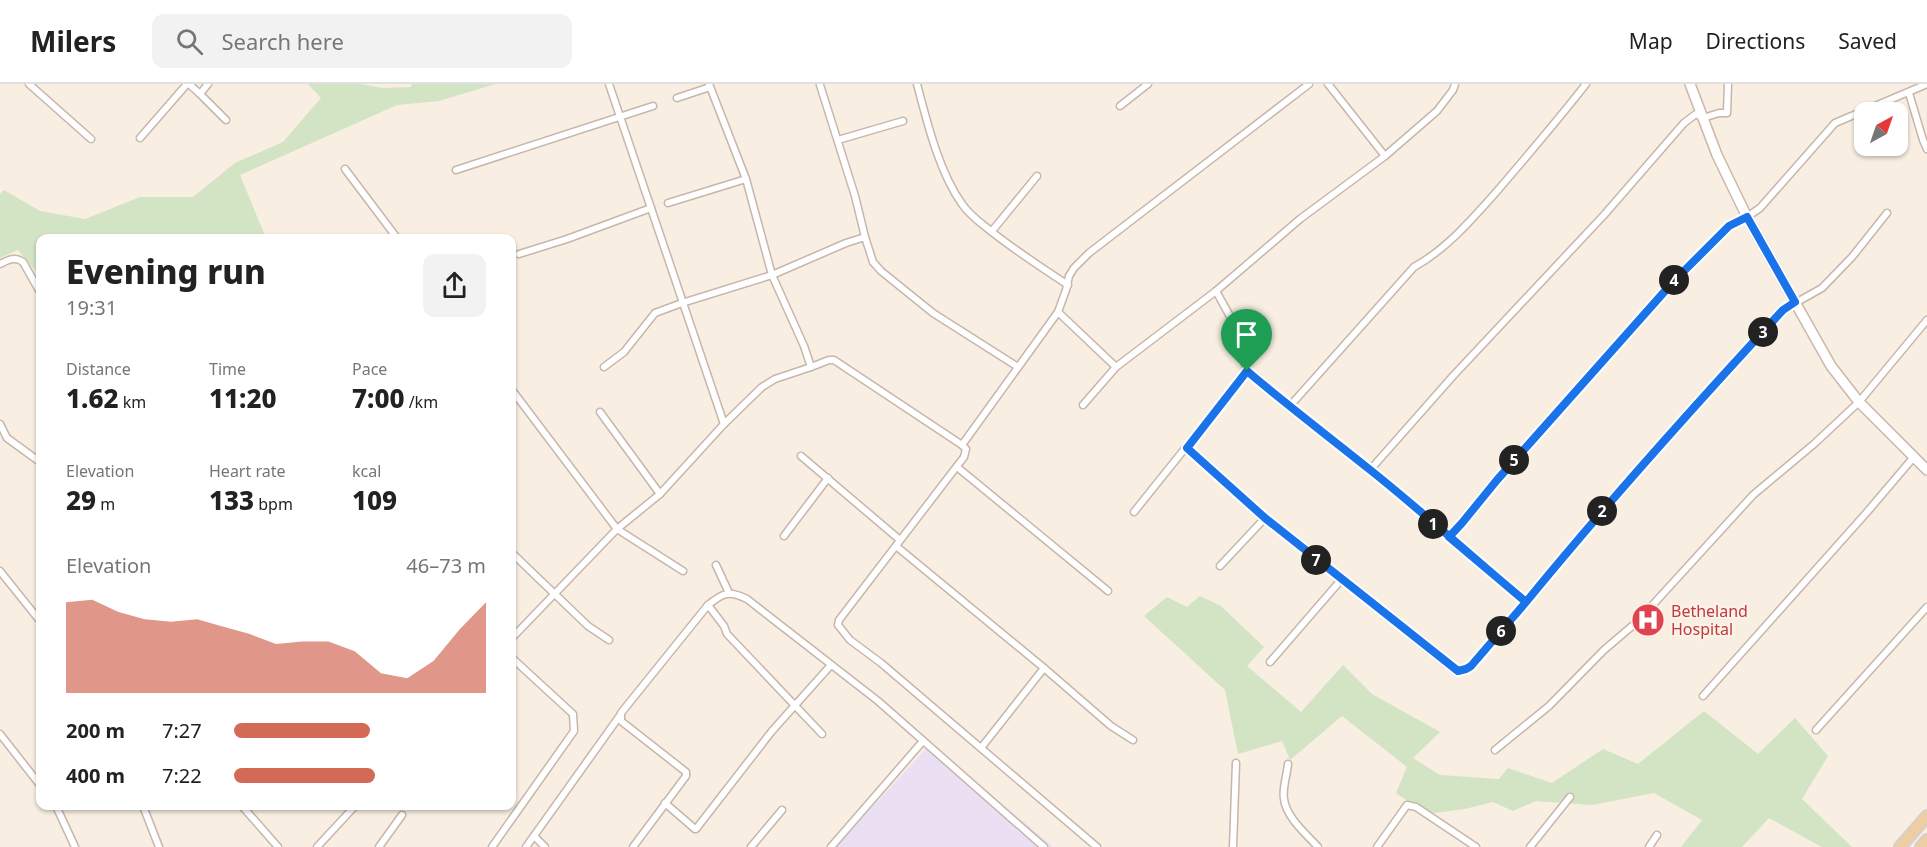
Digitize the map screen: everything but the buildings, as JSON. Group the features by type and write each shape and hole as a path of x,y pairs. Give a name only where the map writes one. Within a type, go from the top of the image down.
{"main road":[{"path":"1900,847 1927,816"},
{"path":"1921,847 1927,840"}],"street":[{"path":"29,84 92,139"},
{"path":"140,138 188,84 226,120"},
{"path":"200,94 208,84"},
{"path":"609,84 724,424"},
{"path":"917,84 931,136 949,182 961,203 972,216 1068,285"},
{"path":"1120,106 1148,84"},
{"path":"962,445 1058,312 1069,276 1074,268 1309,84"},
{"path":"1328,84 1385,156"},
{"path":"1083,405 1116,367 1216,291 1300,219 1385,156 1437,111 1455,84"},
{"path":"1289,407 1414,267 1438,252 1474,216 1549,133 1586,84"},
{"path":"1690,84 1717,155 1747,217 1831,366 1859,402 1927,470"},
{"path":"1370,470 1604,215 1684,123 1696,114 1703,118 1727,113 1728,84"},
{"path":"1449,537 1673,282 1729,226 1760,208 1836,123 1927,84"},
{"path":"820,85 873,262 933,313 1018,367"},
{"path":"677,98 710,86 746,179 772,275 811,367"},
{"path":"1909,93 1927,149"},
{"path":"456,170 653,106"},
{"path":"838,140 903,121"},
{"path":"345,169 394,234"},
{"path":"992,231 1037,176"},
{"path":"668,202 746,179"},
{"path":"519,254 651,208"},
{"path":"1187,448 1265,518 1448,665 1458,671 1466,669 1720,378 1783,310 1822,288 1852,257 1887,213"},
{"path":"604,367 624,352 655,313 772,275 865,237"},
{"path":"0,264 15,258 19,259 36,285"},
{"path":"1216,291 1232,320 1247,371 1370,470 1526,602"},
{"path":"1058,312 1116,367"},
{"path":"1495,750 1549,706 1604,650 1638,621 1753,495 1814,444 1859,402 1927,320"},
{"path":"516,634 617,529 660,494 724,424 762,387 774,379 834,360 966,449 957,467 842,614 838,625 850,640 881,663 1097,847"},
{"path":"1134,512 1247,371"},
{"path":"516,395 617,529 683,571"},
{"path":"600,412 660,494"},
{"path":"0,424 7,438 36,459"},
{"path":"0,444 7,438"},
{"path":"801,456 898,543 1111,726 1133,740"},
{"path":"1703,696 1913,458"},
{"path":"957,467 1108,591"},
{"path":"784,536 828,478"},
{"path":"1220,566 1265,518"},
{"path":"516,557 588,626 609,640"},
{"path":"716,565 729,593"},
{"path":"0,571 36,616"},
{"path":"1270,662 1341,580"},
{"path":"526,847 621,713 708,605 721,595 729,593 747,599 878,701 1044,847"},
{"path":"708,605 724,626 727,634 822,734"},
{"path":"1815,730 1927,607"},
{"path":"492,847 574,731 573,714 516,662"},
{"path":"665,803 696,829 795,704 831,666"},
{"path":"981,748 1044,668"},
{"path":"621,713 621,721 686,772 686,776 633,847"},
{"path":"0,734 36,780"},
{"path":"831,847 923,741"},
{"path":"1233,847 1236,763"},
{"path":"1288,764 1284,799 1290,815 1318,847"},
{"path":"1530,847 1570,797"},
{"path":"1377,847 1407,805 1416,807 1476,847"},
{"path":"58,810 75,847"},
{"path":"145,810 159,847"},
{"path":"246,810 278,847"},
{"path":"317,847 351,810"},
{"path":"751,847 782,810"},
{"path":"379,847 402,814"},
{"path":"1649,847 1657,835"},
{"path":"534,836 545,847"}],"shaded area":[{"path":"932,747 940,751 1053,847 835,847 927,748"}],"green space":[{"path":"308,84 361,84 382,88 411,87 412,84 495,84 439,101 397,105 240,175 264,234 36,234 36,271 18,250 0,258 0,194 4,190 40,211 85,219 140,197 193,197 235,163 283,142 321,98"},
{"path":"1200,596 1221,606 1264,647 1247,666 1301,712 1343,665 1372,694 1440,732 1413,758 1440,775 1499,779 1508,768 1552,783 1603,749 1638,764 1704,711 1758,754 1795,718 1828,756 1802,799 1852,847 1822,847 1769,818 1742,847 1681,847 1702,820 1654,793 1592,805 1536,801 1513,811 1493,802 1465,809 1427,814 1396,793 1407,767 1342,716 1290,760 1282,741 1238,754 1225,690 1144,616 1167,597 1187,607"}],"place":[{"name":"Betheland Hospital","path":"1648,620"}],"route":[{"path":"1247,371 1187,448 1265,518 1458,671 1471,666 1526,602 1487,570 1449,537 1673,282 1729,226 1747,217 1795,302 1783,310 1720,378 1564,554 1526,602 1449,537 1370,470 1247,371"}]}
